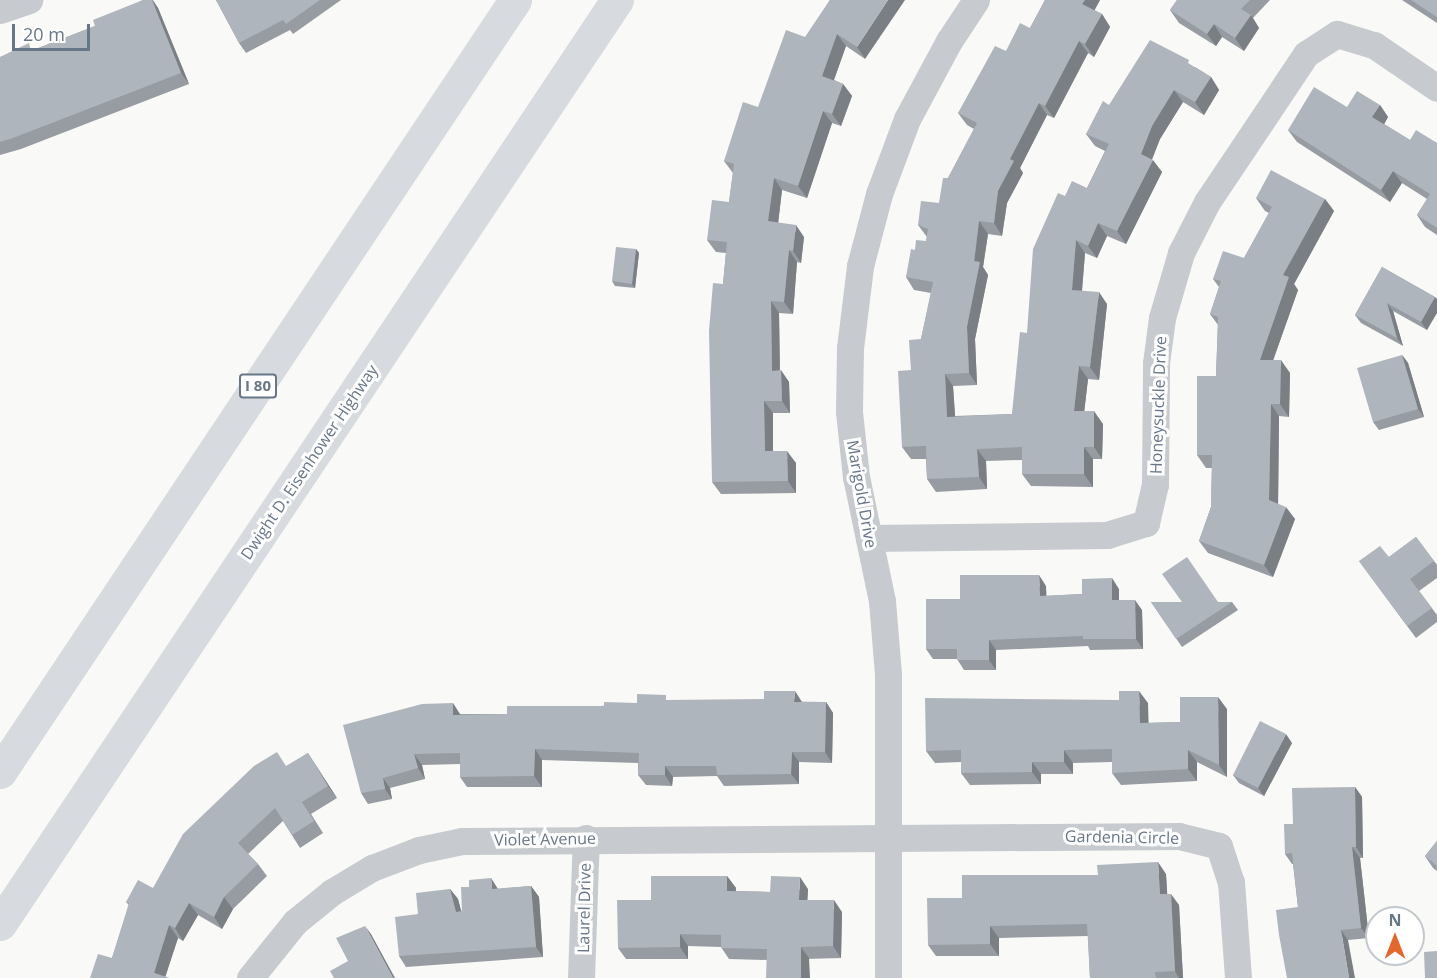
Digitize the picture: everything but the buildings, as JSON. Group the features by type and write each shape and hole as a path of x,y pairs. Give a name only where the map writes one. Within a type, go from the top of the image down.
{"highway":[{"name":"I 80","path":"0,771 515,0"},
{"name":"Dwight D. Eisenhower Highway","path":"0,924 617,0"}],"street":[{"path":"0,10 29,0"},
{"name":"Marigold Drive","path":"888,978 888,674 882,601 856,477 849,411 850,348 860,266 879,194 907,119 949,41 976,0"},
{"name":"Honeysuckle Drive","path":"869,538 1107,535 1146,523 1155,485 1158,351 1162,318 1180,253 1207,202 1306,54 1337,34 1374,45 1437,88"},
{"name":"Gardenia Circle","path":"889,838 1179,836 1219,846 1231,882 1238,978"},
{"name":"Violet Avenue","path":"250,978 295,922 332,891 372,868 418,850 462,841 586,838 889,838"},
{"name":"Laurel Drive","path":"581,978 586,838"}]}
